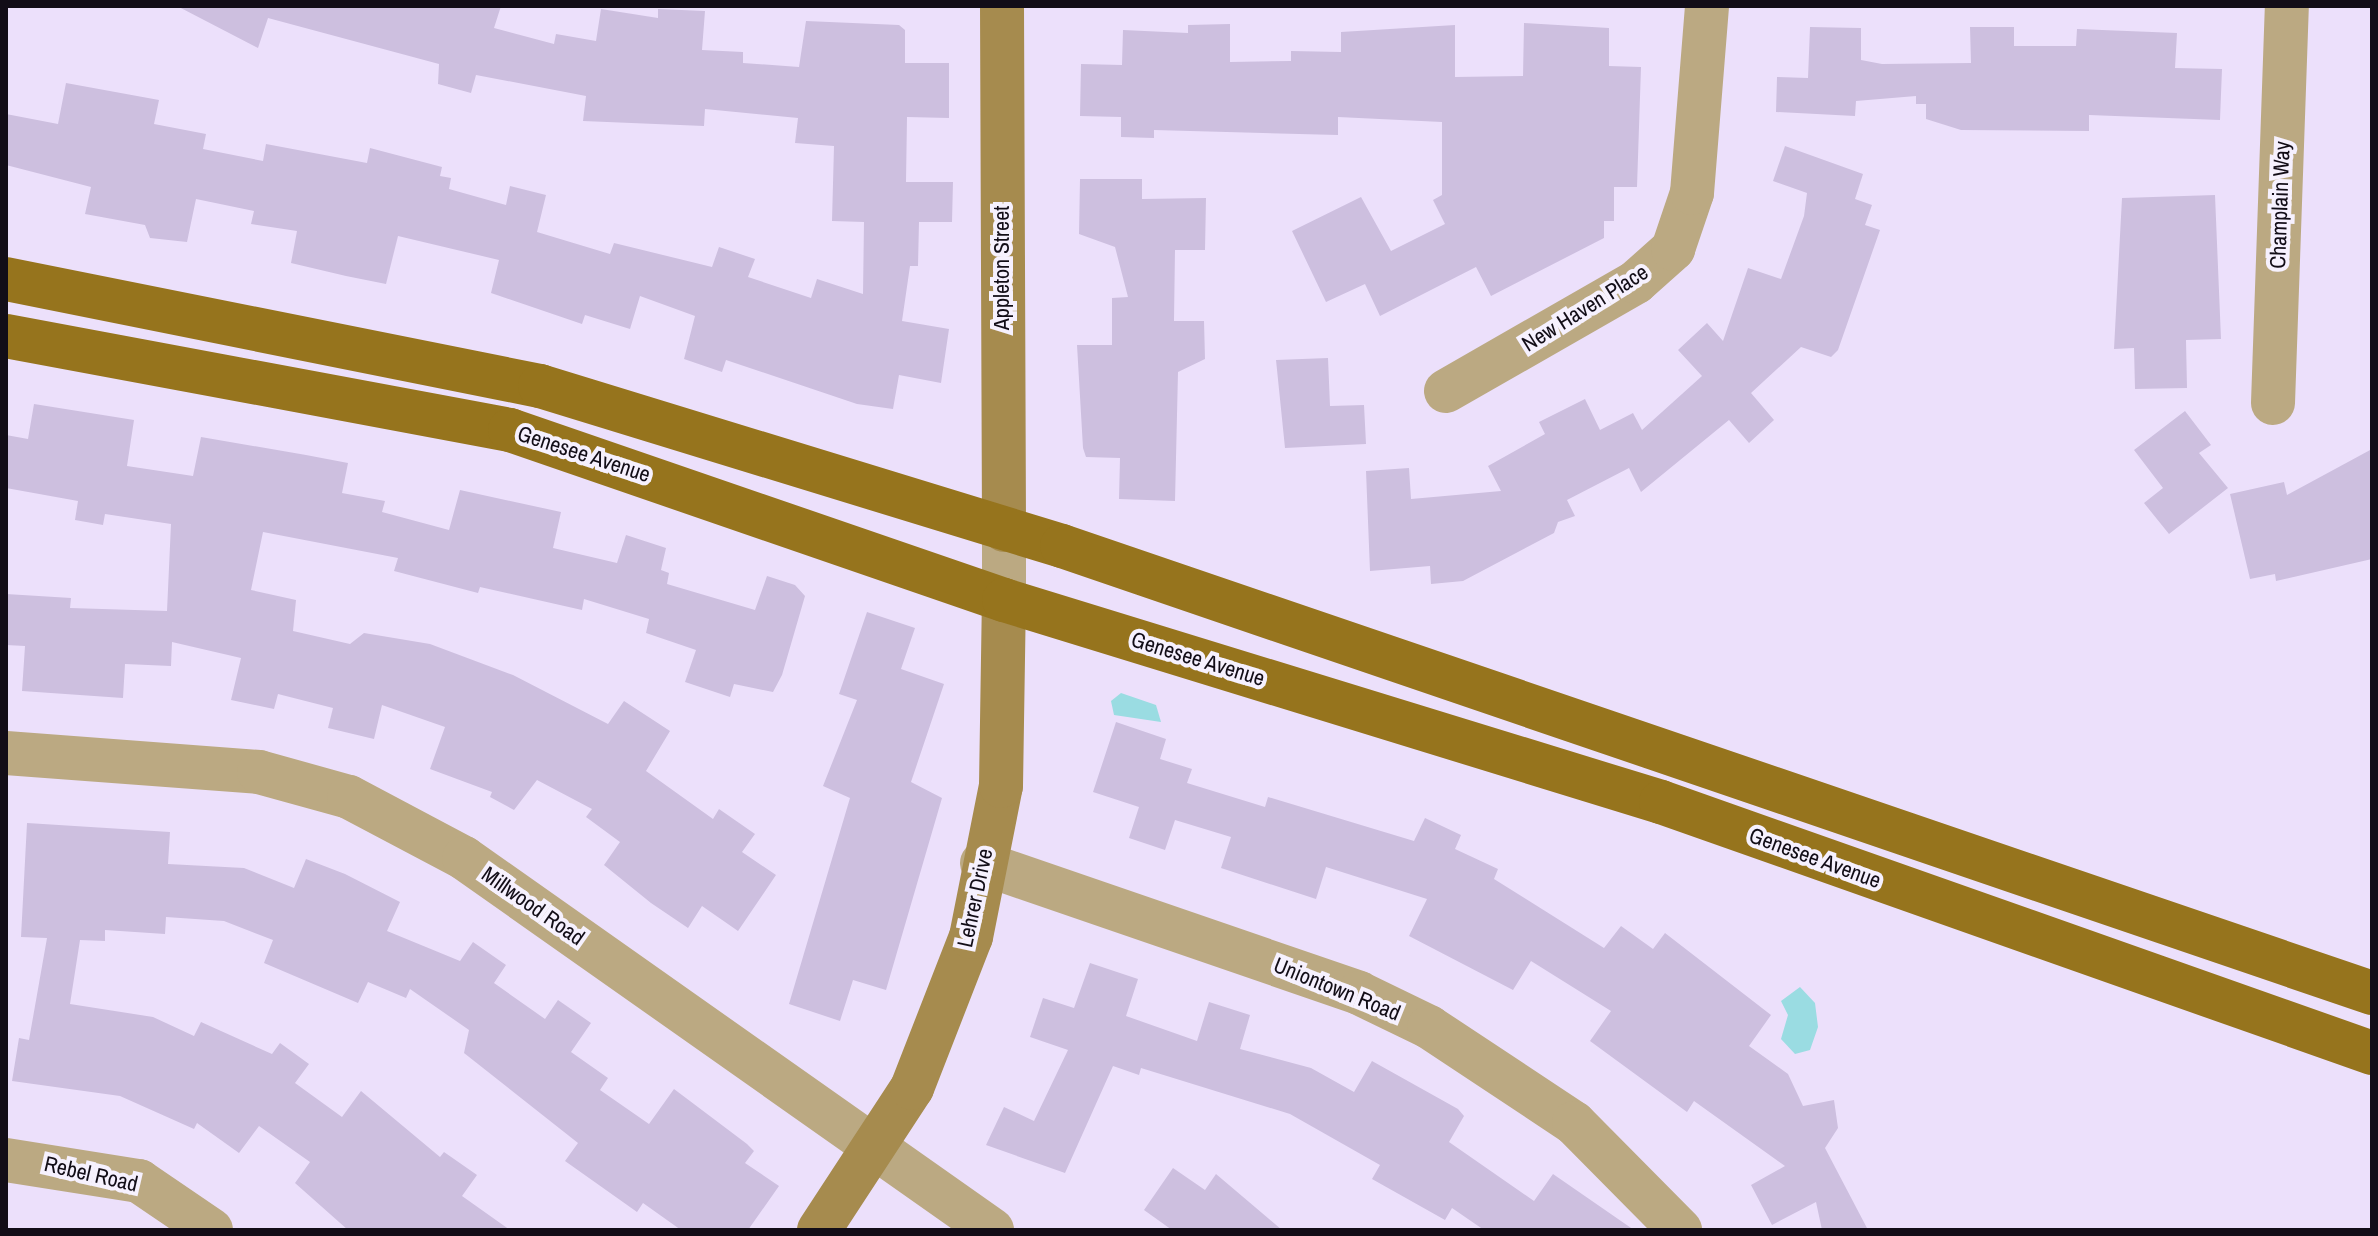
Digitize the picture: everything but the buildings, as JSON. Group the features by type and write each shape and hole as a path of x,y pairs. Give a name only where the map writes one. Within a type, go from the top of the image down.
{"main road":[{"path":"6,279 540,386 1004,530 2372,993"},
{"name":"Genesee Avenue","path":"6,336 510,430 1004,600 1661,802 2372,1053"}],"street":[{"name":"Appleton Street","path":"1002,6 1004,530"},
{"name":"New Haven Place","path":"1446,391 1636,282 1673,249 1692,193 1707,6"},
{"name":"Champlain Way","path":"2273,403 2287,6"},
{"name":"Lehrer Drive","path":"819,1230 878,1148 912,1088 971,937 982,863 1001,786 1004,530"},
{"name":"Millwood Road","path":"6,753 259,772 349,797 464,858 992,1230"},
{"name":"Uniontown Road","path":"982,863 1359,993 1429,1027 1574,1123 1680,1230"},
{"name":"Rebel Road","path":"6,1160 139,1181 211,1230"}],"shaded area":[{"path":"1121,693 1156,705 1161,722 1114,715 1111,701"},
{"path":"1800,987 1815,1003 1818,1027 1810,1050 1795,1054 1781,1039 1788,1015 1781,1001"}]}
